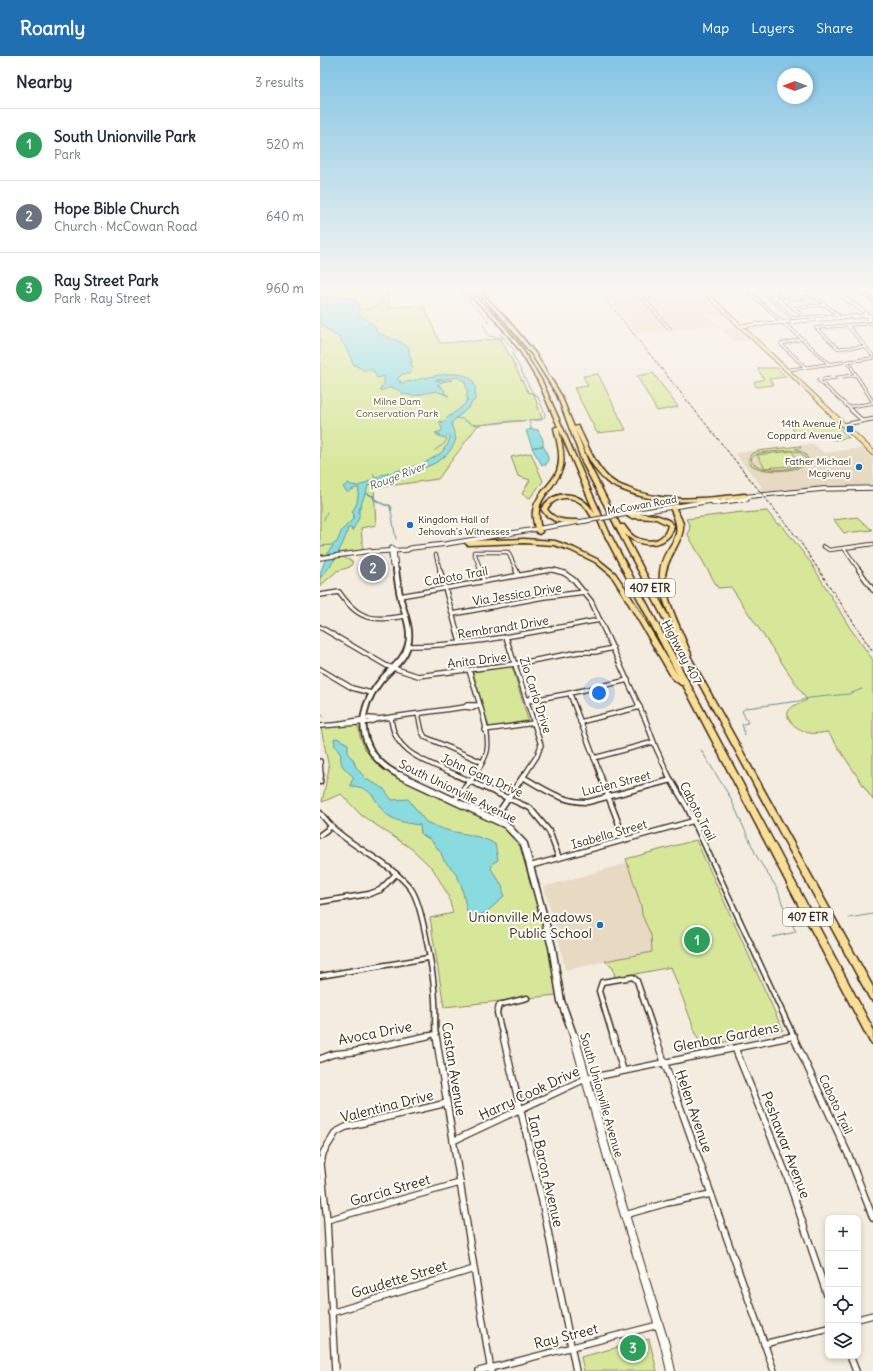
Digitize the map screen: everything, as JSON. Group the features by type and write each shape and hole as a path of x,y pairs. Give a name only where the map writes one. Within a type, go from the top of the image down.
{"highway":[{"name":"Highway 407","path":"519,347 540,381 604,528 873,1039"},
{"name":"Highway 407","path":"529,347 559,395 586,464 680,647 691,662 873,996"},
{"path":"559,395 597,467 608,480 619,486 644,497 670,500 745,496"},
{"path":"539,530 535,516 535,507 559,472 561,463 554,414"},
{"path":"577,522 563,521 551,517 544,509 546,504 557,497 572,496 578,498 585,503 604,528"},
{"path":"673,508 681,524 681,532 663,568 662,584 664,594 691,662"},
{"path":"611,513 628,534 643,542 657,542 668,537 671,532 671,525 666,520 651,516 628,516"},
{"path":"468,543 524,541 555,544 572,549 597,561 613,574 626,593 674,676 687,688"}],"main road":[{"path":"762,347 873,453"},
{"name":"McCowan Road","path":"446,544 468,543 745,496 873,488"},
{"name":"McCowan Road","path":"673,508 728,501 837,491 841,489"},
{"name":"McCowan Road","path":"320,558 369,552 407,550 411,548 539,530 577,522 586,522"},
{"path":"392,550 400,596 409,631 408,646"},
{"name":"South Unionville Avenue","path":"408,646 402,658 380,680 366,702 362,721 363,735 367,746 383,766 396,774 509,827 517,834 524,844 552,947 561,1001 586,1079 670,1371"}],"street":[{"path":"784,347 805,367"},
{"path":"810,347 829,364"},
{"path":"785,370 848,362 873,357 865,347"},
{"path":"848,362 873,402 848,407"},
{"path":"856,375 818,380 864,421"},
{"path":"842,424 873,419"},
{"path":"823,546 829,550 873,544"},
{"path":"844,548 873,590"},
{"path":"484,582 474,552 508,552 518,575"},
{"path":"436,555 460,642"},
{"name":"Caboto Trail","path":"400,596 549,570 562,571 571,576 585,592 591,600 628,680 671,780 693,821 794,1036 849,1156 873,1218"},
{"path":"320,595 339,592 349,607 375,620 405,616"},
{"name":"Via Jessica Drive","path":"453,614 556,595 572,595 585,592"},
{"name":"Rembrandt Drive","path":"408,646 429,646 506,637 600,620"},
{"name":"Anita Drive","path":"320,627 393,668 425,676 515,664 579,652 595,652 613,648"},
{"name":"Zio Carlo Drive","path":"494,819 540,749 540,741 506,637"},
{"path":"320,669 352,688 371,693"},
{"path":"454,801 482,762 488,749 485,730 468,670"},
{"path":"527,701 532,702 541,698 570,694 628,680"},
{"path":"570,694 625,840"},
{"path":"320,726 362,721 370,722 391,717 465,707 473,708 478,705"},
{"path":"580,722 640,707"},
{"name":"John Gary Drive","path":"418,714 422,732 425,737 482,762"},
{"name":"John Gary Drive","path":"391,717 392,729 395,737 408,752 528,807 545,823 553,838 559,858"},
{"path":"485,730 534,723"},
{"path":"594,758 654,742"},
{"path":"320,761 322,772 320,782"},
{"name":"Lucien Street","path":"523,777 574,802 582,803 671,780"},
{"name":"Castan Avenue","path":"320,813 332,826 396,874 411,888 416,899 425,933 434,989 434,1020 436,1034 491,1369"},
{"name":"Isabella Street","path":"530,866 693,821"},
{"path":"320,835 332,826"},
{"path":"320,902 369,894 380,890 396,874"},
{"path":"320,976 428,958"},
{"name":"Helen Avenue","path":"623,1070 599,991 602,982 630,977 637,980 710,1194 774,1371"},
{"name":"Ian Baron Avenue","path":"527,998 504,1003 499,1005 497,1009 503,1045 541,1196 576,1371"},
{"name":"Avoca Drive","path":"320,1059 333,1054 354,1052 436,1034"},
{"name":"Glenbar Gardens","path":"664,1062 794,1036"},
{"name":"Peshawar Avenue","path":"735,1048 787,1176 825,1289"},
{"name":"Harry Cook Drive","path":"453,1141 586,1079 664,1062"},
{"name":"Valentina Drive","path":"335,1371 327,1220 321,1164 323,1153 336,1132 346,1126 447,1103"},
{"name":"Garcia Street","path":"327,1220 460,1183"},
{"path":"625,1215 667,1203 710,1194"},
{"name":"Gaudette Street","path":"331,1312 474,1269"},
{"path":"861,1319 873,1315"},
{"name":"Ray Street","path":"479,1371 658,1325"},
{"path":"764,1344 825,1329"},
{"path":"851,1359 856,1371"}],"shaded area":[{"path":"813,444 824,453 862,448 873,459 873,484 762,492 760,488 762,487 735,453"},
{"name":"Unionville Meadows Public School","path":"628,863 641,905 642,915 651,935 652,952 565,970 561,949 544,887"}],"green space":[{"name":"Milne Dam Conservation Park","path":"320,347 505,347 528,392 534,394 542,419 478,425 438,479 374,488 376,525 361,528 363,550 320,555"},
{"path":"759,368 777,368 786,377 769,379 774,385 756,387 754,382 764,379 758,370"},
{"path":"653,373 678,407 657,411 637,376"},
{"path":"598,374 626,430 597,433 574,388 588,386 583,376"},
{"path":"833,422 849,438 834,440 824,436 804,437 797,434 791,426"},
{"path":"800,446 801,448 795,449 804,453 809,460 807,464 802,467 794,469 776,471 767,470 752,465 748,461 751,454 758,451","holes":["790,450 801,453 806,459 805,462 786,469 769,469 755,465 751,461 752,457 759,453"]},
{"path":"792,451 801,465 765,468 757,455"},
{"path":"531,453 543,481 530,498 522,494 530,480 518,476 511,457"},
{"path":"767,511 777,524 781,524 811,563 850,628 873,660 873,800 828,732 809,733 791,723 788,716 789,710 807,700 731,587 718,588 688,535 690,526 686,519 742,512"},
{"path":"857,517 872,530 844,533 834,520"},
{"path":"343,557 353,562 350,567 337,571 320,586 320,575 336,558"},
{"path":"512,666 528,720 489,727 473,672"},
{"path":"355,725 359,728 360,737 366,751 384,770 402,780 501,826 508,830 519,843 549,948 556,995 444,1007 430,918 453,913 448,895 433,869 412,849 361,815 341,794 322,802 329,768 321,728"},
{"path":"696,840 783,1030 701,1047 671,967 615,978 613,967 605,961 652,952 651,935 642,915 641,905 626,859"},
{"path":"649,1339 657,1371 584,1371 581,1357"}],"water":[{"path":"346,347 408,347 409,355 412,361 411,365 414,367 410,369 412,371 410,374 402,374 397,379 401,381 399,383 439,375 460,374 469,377 474,383 475,399 467,409 452,422 456,439 450,451 441,459 418,470 391,476 368,486 366,493 374,496 375,499 385,505 374,500 373,497 368,494 365,494 359,510 359,518 352,531 351,528 348,528 344,541 337,555 329,568 320,578 327,553 333,546 332,545 337,542 342,530 353,519 354,514 352,512 357,503 359,488 347,492 343,487 349,483 351,485 359,486 382,475 423,464 441,453 448,444 450,438 449,435 445,438 436,435 441,435 435,433 442,431 442,427 440,426 443,423 439,422 444,421 461,408 468,398 466,396 468,393 465,382 458,377 435,380 453,380 445,381 437,385 442,387 445,390 444,393 449,396 436,391 413,396 403,394 395,388 382,391 380,389 384,384 384,376 377,378 373,370 364,370 354,365"},
{"path":"531,429 538,430 543,440 543,446 548,458 546,465 542,465 532,448 535,447 532,447 526,431"},
{"path":"337,738 348,744 348,754 366,779 383,788 392,800 408,799 426,822 447,830 479,837 495,844 498,860 493,863 491,869 502,885 504,896 492,908 482,914 477,915 467,911 461,884 455,872 444,861 441,853 431,840 421,834 420,825 396,820 384,812 370,793 359,787 351,786 351,782 354,778 342,766 341,755 335,746 334,739"}],"waterway":[{"path":"456,418 462,419 471,424 479,425 511,421 541,420 544,418 545,414 538,397 532,392 513,355 514,350 512,347"},
{"path":"529,421 531,429"},
{"path":"435,450 444,444 447,439 446,438"},
{"name":"Rouge River","path":"373,473 375,478"},
{"path":"391,511 396,539"},
{"path":"324,520 327,512"},
{"path":"320,546 332,545"},
{"path":"745,735 742,724 748,723 742,711 746,708 799,701 809,698 849,694 862,689"},
{"path":"320,713 324,717"},
{"path":"701,750 730,797 757,857 778,890 782,903 796,932 773,937"},
{"path":"849,918 873,914"}],"railway":[{"path":"644,347 799,540 873,652"}],"place":[{"name":"14th Avenue / Coppard Avenue","path":"850,429"},
{"name":"Father Michael Mcgiveny","path":"859,467"},
{"name":"Kingdom Hall of Jehovah's Witnesses","path":"410,525"},
{"name":"Hope Bible Church","path":"373,568"},
{"name":"Unionville Meadows Public School","path":"600,925"},
{"name":"South Unionville Park","path":"697,940"},
{"name":"Ray Street Park","path":"633,1348"}]}
